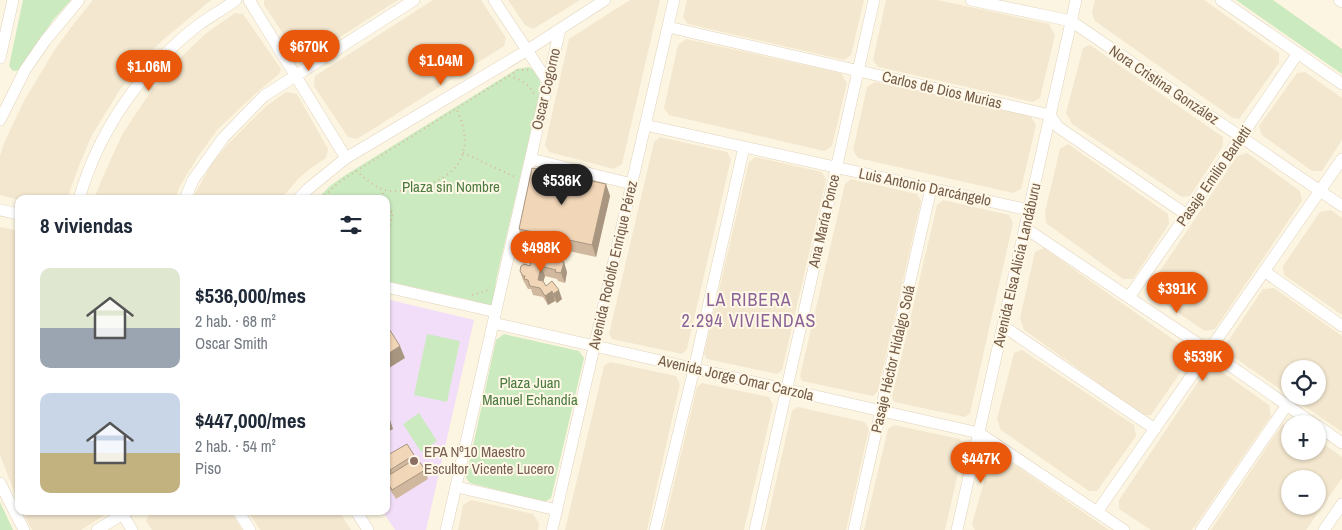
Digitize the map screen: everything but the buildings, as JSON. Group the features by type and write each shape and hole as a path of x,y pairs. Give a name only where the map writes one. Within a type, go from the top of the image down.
{"street":[{"path":"0,58 13,0"},
{"path":"0,120 25,70 45,41 79,0"},
{"path":"80,195 101,142 132,91 177,44 201,23 236,0"},
{"path":"249,0 346,158"},
{"path":"187,195 193,180 222,138 264,96 414,0"},
{"path":"494,0 548,82"},
{"path":"302,195 346,158 526,51 605,0"},
{"name":"Avenida Rodolfo Enrique Pérez","path":"552,530 674,0"},
{"name":"Ana María Ponce","path":"755,530 874,0"},
{"name":"Nora Cristina González","path":"973,0 1071,21 1342,206"},
{"name":"Avenida Elsa Alicia Landáburu","path":"957,530 1076,0"},
{"path":"1221,0 1342,84"},
{"name":"Carlos de Dios Murias","path":"668,27 1050,115"},
{"name":"Oscar Cogorno","path":"446,530 560,29"},
{"name":"Pasaje Emilio Barletti","path":"1129,297 1298,53"},
{"path":"1050,115 1058,127 1187,215"},
{"name":"Luis Antonio Darcángelo","path":"645,125 1029,210"},
{"path":"655,530 694,369 744,147"},
{"path":"530,159 632,184"},
{"path":"1097,512 1342,159"},
{"name":"Pasaje Héctor Hidalgo Solá","path":"854,530 931,188"},
{"path":"0,210 15,213"},
{"path":"1025,228 1281,401"},
{"path":"1264,271 1342,326"},
{"name":"Avenida Jorge Omar Carzola","path":"390,287 594,346 979,433"},
{"path":"1003,326 1155,429"},
{"path":"1201,530 1287,405 1301,415"},
{"path":"1326,432 1342,443"},
{"path":"979,433 1124,530"},
{"path":"0,483 15,512"},
{"path":"457,487 557,510"},
{"path":"1324,530 1342,504"},
{"path":"16,515 24,530"},
{"path":"97,530 120,515"},
{"path":"125,515 132,530"},
{"path":"241,515 250,530"},
{"path":"359,515 368,530"}],"path":[{"path":"325,195 356,171 518,70 530,71"},
{"path":"509,76 517,78 531,88 536,101"},
{"path":"356,171 368,181 384,190 390,191 424,186 445,177 456,168 463,153 465,138 463,124 456,109"},
{"path":"463,153 519,179"},
{"path":"383,195 384,190"},
{"path":"390,212 393,212 390,225"},
{"path":"477,298 471,296 486,292 491,286"}],"shaded area":[{"path":"93,0 211,0 148,54 119,91 92,135 68,195 15,195 15,199 0,195 0,156 4,143 24,101 54,51"},
{"path":"264,0 398,0 307,58 298,56 264,5"},
{"path":"433,0 481,0 506,38 504,46 357,139 348,137 314,86 315,76"},
{"path":"508,0 580,0 533,29 525,25"},
{"path":"630,0 660,0 622,164 614,169 549,152 545,145 569,39"},
{"path":"687,0 864,0 851,55 844,60 688,24 683,17"},
{"path":"886,0 937,0 1049,24 1055,35 1040,98 1033,102 878,67 873,60"},
{"path":"1095,0 1204,0 1279,53 1279,63 1239,119 1233,118 1095,21 1092,13"},
{"path":"235,13 243,14 281,69 279,74 218,129 197,158 177,195 96,195 123,133 147,97 172,66 205,34"},
{"path":"686,39 841,73 847,83 832,146 824,151 669,115 664,108 678,45"},
{"path":"1090,45 1223,137 1223,146 1190,196 1182,197 1072,124 1066,113 1083,48"},
{"path":"1305,72 1342,98 1342,140 1322,171 1312,171 1262,135 1259,126 1297,73"},
{"path":"875,82 1030,115 1036,125 1021,189 1013,193 858,158 853,150 867,87"},
{"path":"286,92 297,94 328,149 326,158 299,178 284,195 194,195 212,163 265,107"},
{"path":"660,137 727,152 731,159 687,349 682,354 612,339 609,334 654,142"},
{"path":"1068,144 1168,214 1169,224 1133,279 1123,279 1046,223 1045,212 1060,149"},
{"path":"1247,153 1300,191 1302,201 1215,329 1205,331 1150,294 1150,286 1237,156"},
{"path":"755,157 822,172 826,180 782,370 777,374 707,359 704,354 749,162"},
{"path":"851,179 917,194 921,201 878,391 873,396 802,381 800,376 845,184"},
{"path":"943,200 1009,215 1013,223 970,413 965,417 894,402 892,397 937,205"},
{"path":"1331,210 1342,218 1342,315 1284,275 1283,266 1320,212"},
{"path":"0,227 15,230 15,494 0,455"},
{"path":"1044,248 1188,350 1189,360 1151,415 1143,415 1024,330 1020,318 1035,252"},
{"path":"1274,288 1342,336 1342,432 1326,421 1326,415 1317,415 1303,405 1326,405 1326,360 1281,360 1281,390 1228,353 1226,344 1263,289"},
{"name":"EPA Nº10 Maestro Escultor Vicente Lucero","path":"390,300 474,320 426,530 395,530 385,515 390,515"},
{"path":"1022,350 1134,425 1136,436 1097,491 1089,491 1001,430 997,419 1014,353"},
{"path":"610,362 676,376 680,384 647,530 565,530 604,366"},
{"path":"1215,367 1269,405 1271,416 1192,530 1151,530 1119,509 1119,500 1206,370"},
{"path":"702,383 769,397 773,405 744,530 663,530 697,387"},
{"path":"798,407 865,422 869,429 846,530 765,530 792,411"},
{"path":"894,425 960,439 964,447 945,530 864,530 888,429"},
{"path":"1281,426 1281,460 1326,460 1326,446 1342,457 1342,478 1326,501 1326,470 1281,470 1281,515 1316,515 1306,530 1211,530"},
{"path":"999,454 1109,530 975,530 972,524 991,458"},
{"path":"471,500 533,514 539,523 538,530 458,530 463,505"},
{"path":"24,515 105,515 81,530 32,530"},
{"path":"148,515 233,515 242,530 152,530 146,521"},
{"path":"251,515 342,515 351,530 260,530"}],"green space":[{"path":"23,0 71,0 53,20 20,70 13,71 9,66"},
{"path":"1236,0 1273,0 1342,49 1342,74"},
{"name":"Plaza sin Nombre","path":"529,67 536,73 539,78 540,93 496,280 492,305 485,306 475,301 390,282 390,195 321,195 344,176 517,69"},
{"path":"427,334 460,341 447,402 414,395"},
{"name":"Plaza Juan Manuel Echandía","path":"504,334 579,351 584,358 551,498 545,502 470,483 466,478 496,340"},
{"path":"419,413 437,441 421,452 403,424"},
{"path":"0,502 13,530 0,530"}],"place":[{"name":"EPA Nº10 Maestro Escultor Vicente Lucero","path":"414,461"}],"district":[{"name":"LA RIBERA 2.294 VIVIENDAS","path":"749,310"}]}
